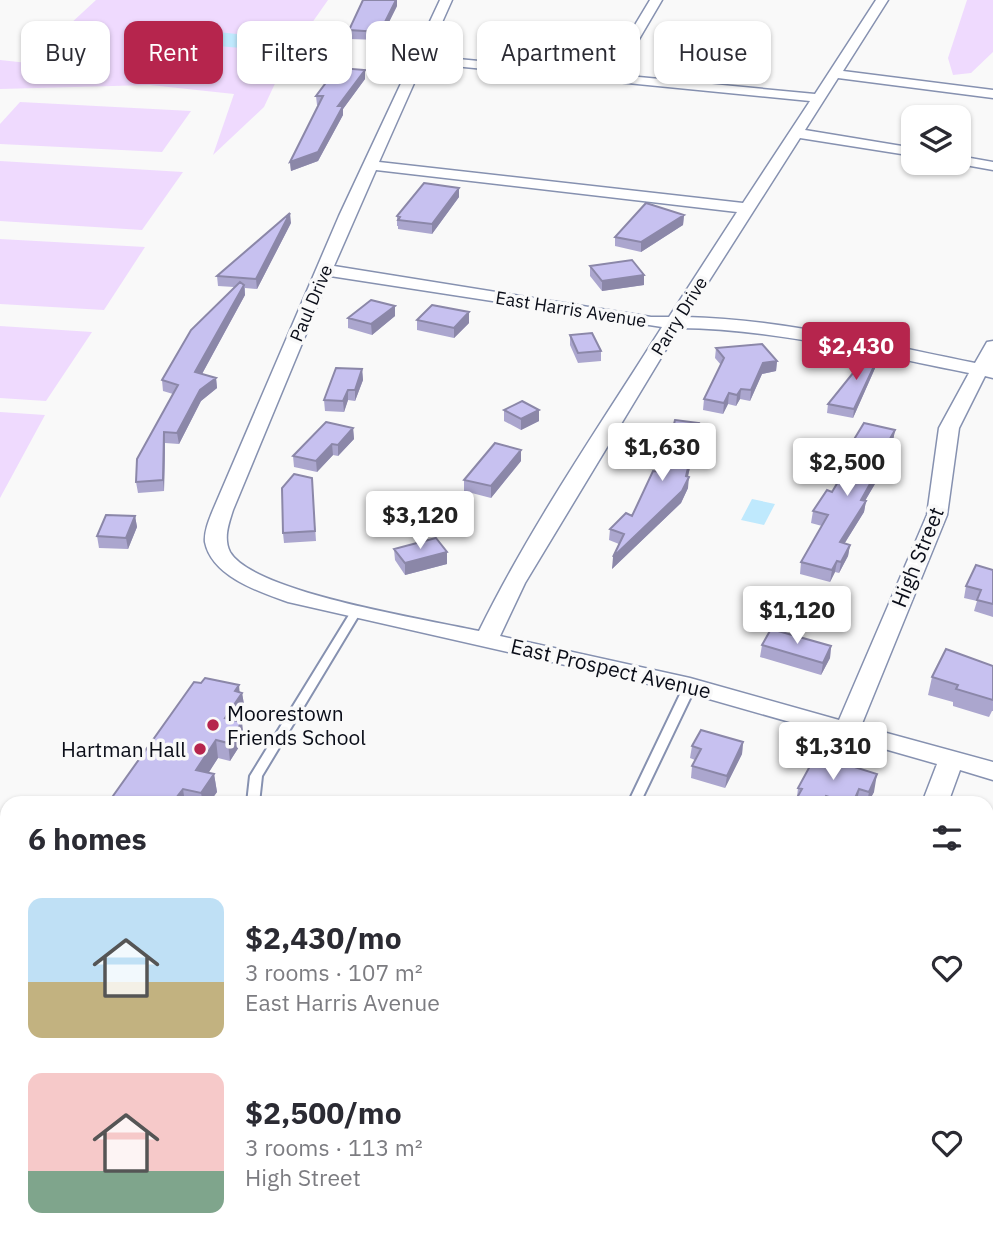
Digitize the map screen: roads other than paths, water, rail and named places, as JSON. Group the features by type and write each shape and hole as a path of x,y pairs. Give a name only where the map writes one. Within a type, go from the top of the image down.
{"street":[{"name":"Paul Drive","path":"436,21 446,0"},
{"path":"640,27 656,0"},
{"name":"Parry Drive","path":"487,639 521,569 674,323 882,0"},
{"path":"834,74 993,94"},
{"path":"640,80 818,98"},
{"name":"Paul Drive","path":"270,588 250,579 227,562 216,545 223,510 407,84"},
{"path":"795,133 901,150"},
{"path":"971,162 993,166"},
{"path":"371,165 747,208"},
{"name":"East Harris Avenue","path":"325,270 651,322 713,323 796,333 987,371"},
{"name":"High Street","path":"847,729 937,515 942,496 943,459 949,427 987,371 993,346"},
{"name":"East Prospect Avenue","path":"270,588 690,686 993,771"},
{"path":"938,796 951,759"}],"lane":[{"path":"254,796 256,776 357,610"},
{"path":"637,796 690,686"}],"water":[{"path":"223,33 237,34 237,47 223,46"},
{"path":"752,499 775,504 764,525 741,520"}],"place":[{"name":"Moorestown Friends School","path":"213,725"},
{"name":"Hartman Hall","path":"200,749"}]}
